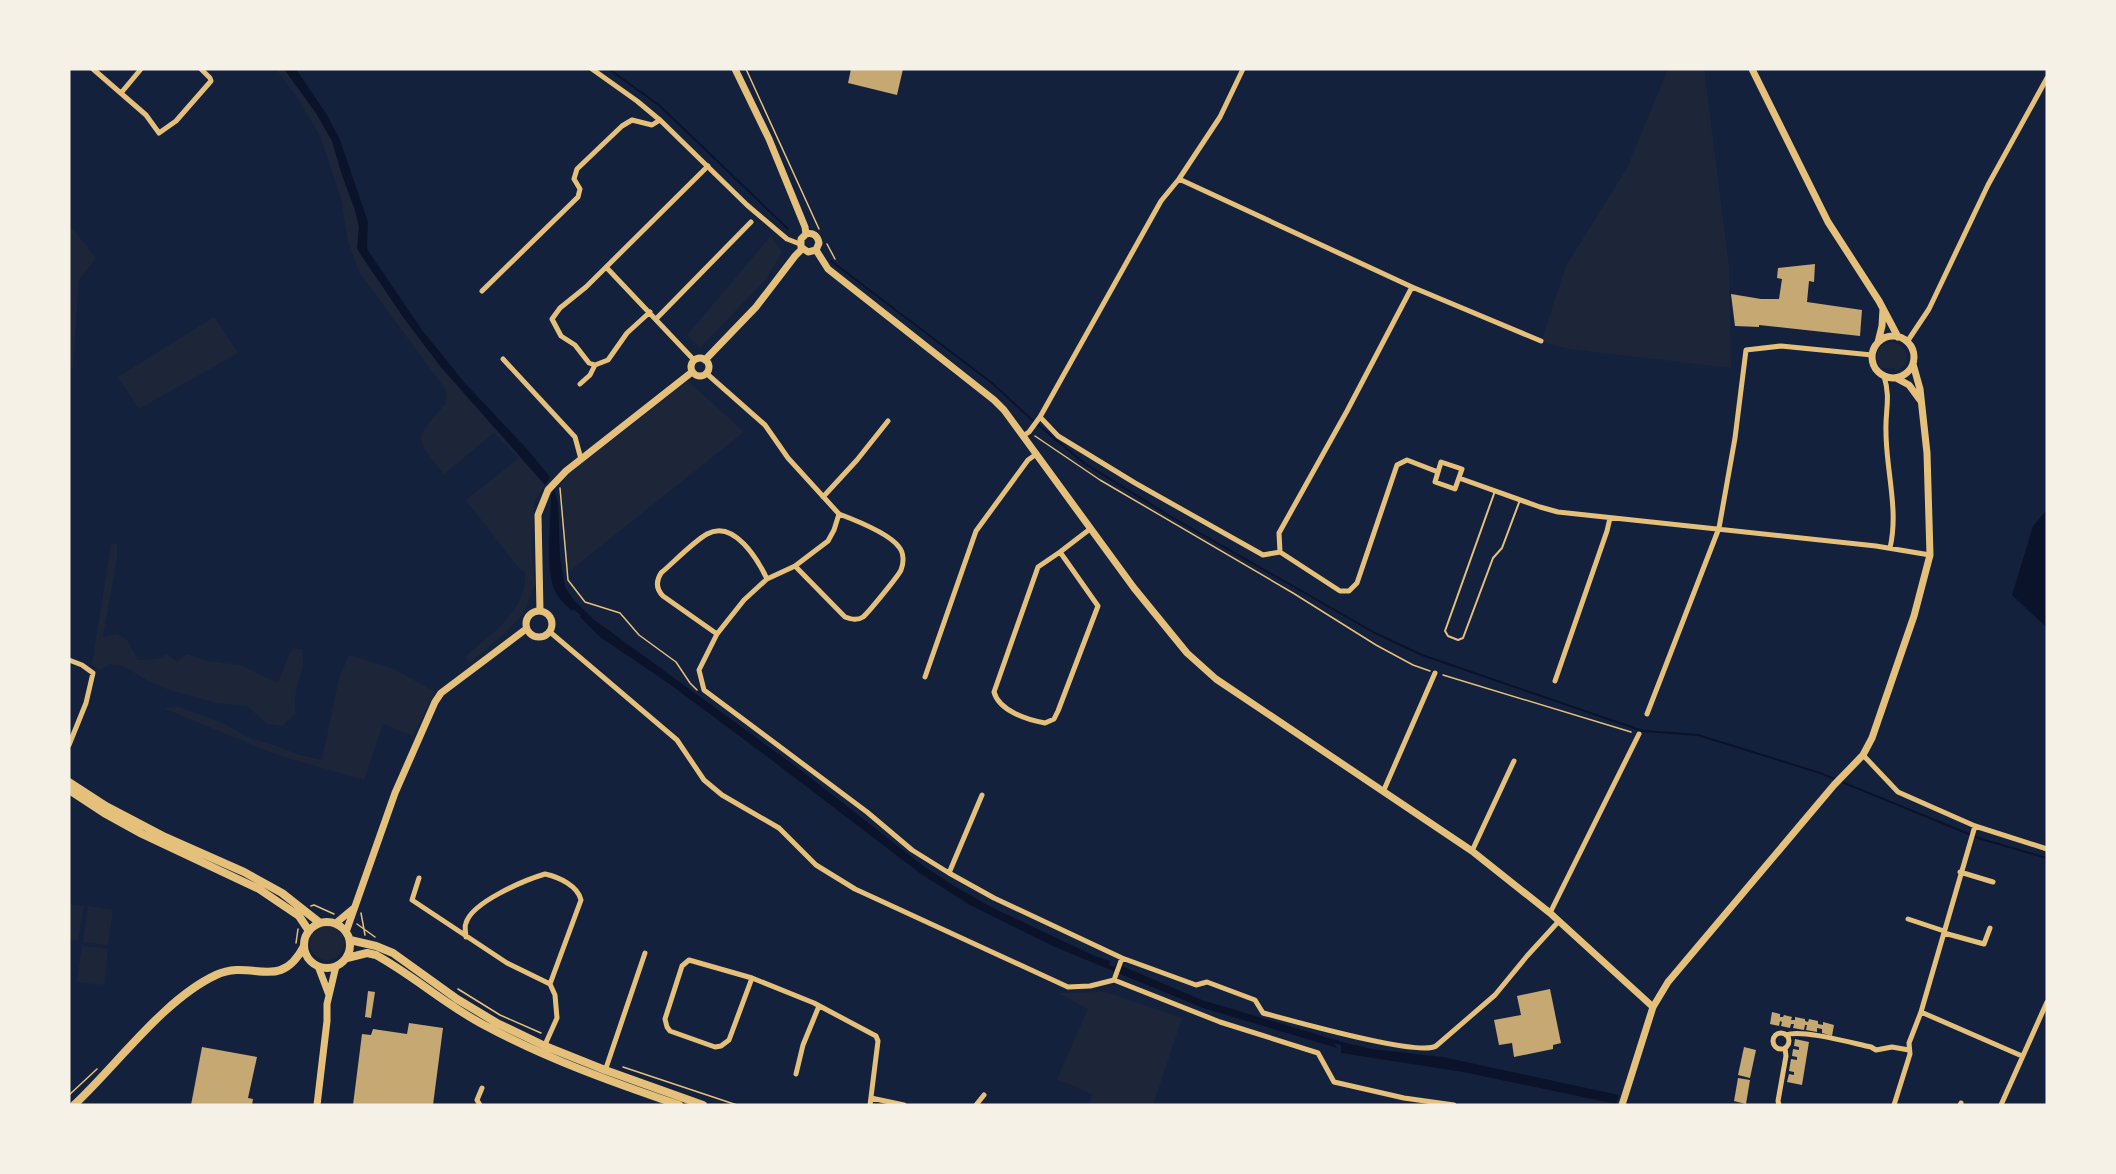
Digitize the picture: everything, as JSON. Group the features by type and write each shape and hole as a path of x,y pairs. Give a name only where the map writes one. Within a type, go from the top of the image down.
{"main road":[{"path":"69,782 106,806 165,837 244,872 282,893 320,923"},
{"path":"69,790 142,834 259,889 299,916 309,931"},
{"path":"74,1105 178,1000 217,974 241,970 277,972 286,969 296,961 309,931 320,923 336,923 346,932 350,940 350,950 346,958 336,966 327,968 318,966 309,959 304,946"},
{"path":"350,940 393,953 457,999 543,1050"},
{"path":"346,958 367,953 376,955 450,1006 543,1050 703,1105"},
{"path":"296,961 309,959"},
{"path":"605,1070 679,1105"}],"street":[{"path":"93,69 146,116 159,133 176,121 211,81 201,69"},
{"path":"121,93 141,69"},
{"path":"592,69 660,120 747,205 788,239 808,252 816,250"},
{"path":"735,69 783,171 806,234"},
{"path":"1026,434 1038,419 1161,201 1179,179 1220,117 1243,69"},
{"path":"1752,69 1828,222 1870,285 1898,337"},
{"path":"1907,342 1929,309 1989,185 2047,78"},
{"path":"482,291 578,197 580,189 574,179 577,169 622,126 632,120 652,125 660,120"},
{"path":"650,312 627,333 608,360 595,364 589,363 575,345 561,336 552,319 560,308 606,267 708,166"},
{"path":"1179,179 1412,287 1541,341"},
{"path":"656,319 751,222"},
{"path":"705,360 756,307 795,256 801,246 802,237 806,234 817,237 819,243 816,250 819,259 828,269 994,400 1026,434 1035,455 1134,588 1187,653 1216,679 1472,851 1550,913 1653,1007"},
{"path":"606,267 694,360"},
{"path":"1280,552 1279,533 1412,287"},
{"path":"1882,309 1882,326 1872,356 1876,370 1884,376 1896,378 1909,385 1921,403"},
{"path":"1622,1105 1653,1007 1678,968 1844,774 1863,755 1872,738 1914,616 1930,555 1927,453 1920,389 1913,363 1913,352 1907,342 1898,337 1887,337 1878,342"},
{"path":"1647,714 1719,528 1735,438 1746,350 1781,346 1872,356"},
{"path":"705,360 700,358 694,360 691,367 692,372 698,376 706,373"},
{"path":"503,359 575,437 582,459"},
{"path":"705,360 708,368 706,373"},
{"path":"1896,378 1908,372 1913,363"},
{"path":"580,384 590,375 595,364"},
{"path":"540,611 538,515 548,490 582,459 692,372"},
{"path":"706,373 765,425 788,458 839,514 855,519 875,530 899,546 902,553 901,571 863,617 856,619 845,617 795,566"},
{"path":"1884,376 1889,399 1886,430 1893,522 1890,548"},
{"path":"1038,419 1058,436 1134,483 1263,555 1280,552 1340,591 1349,591 1357,583 1397,465 1407,460 1438,472"},
{"path":"823,497 888,421"},
{"path":"925,677 976,531 1028,460 1035,455"},
{"path":"1441,462 1462,469 1459,478 1455,489 1435,482 1441,462"},
{"path":"1459,478 1558,512 1719,528 1890,548 1930,555"},
{"path":"839,514 828,541 795,566 767,579 744,600 717,634 699,670 700,678 704,690 867,812 912,850 949,873 994,898 1122,958 1196,985 1207,982 1255,1000 1263,1013 1367,1040 1431,1049 1495,995 1559,921"},
{"path":"1555,681 1610,518"},
{"path":"1060,552 1098,606 1058,711 1054,719 1045,723 1033,721 1001,705 994,692 1038,567 1090,528"},
{"path":"717,634 659,592 657,582 661,573 709,533 724,531 735,535 759,563 767,579"},
{"path":"540,611 552,620 549,632 537,638 526,629 525,622 533,612 540,611"},
{"path":"346,932 358,909 395,794 435,702 441,693 526,629"},
{"path":"549,632 677,740 704,780 722,795 779,828 816,865 855,889 1068,987 1090,986 1114,980 1220,1022 1318,1053 1334,1082 1404,1098 1454,1105"},
{"path":"69,660 93,673 86,703 69,745"},
{"path":"1383,792 1435,672"},
{"path":"1550,913 1639,734"},
{"path":"1863,755 1898,792 1975,826 2047,849"},
{"path":"1472,851 1514,761"},
{"path":"949,873 982,795"},
{"path":"1894,1105 1910,1054 1909,1043 1921,1012 1975,826"},
{"path":"1960,872 1993,882"},
{"path":"466,937 465,924 470,914 483,901 545,874 574,887 581,900 550,984"},
{"path":"419,878 412,900 507,963 550,984 555,995 557,1018 543,1050"},
{"path":"336,923 358,909"},
{"path":"1908,919 1984,944 1990,928"},
{"path":"605,1070 645,953"},
{"path":"1114,980 1122,958"},
{"path":"752,978 729,1040 721,1046 714,1047 670,1031 667,1027 665,1019 682,966 689,960 752,978 819,1006 876,1036 878,1041 870,1105"},
{"path":"318,966 329,995"},
{"path":"316,1105 329,995 336,966"},
{"path":"2001,1105 2047,1002"},
{"path":"796,1074 803,1045 819,1006"},
{"path":"1921,1012 2022,1056"},
{"path":"1785,1048 1775,1047 1773,1039 1779,1033 1786,1035 1792,1032 1819,1036 1876,1050 1892,1047 1909,1050"},
{"path":"1779,1105 1786,1056 1785,1048 1789,1042 1786,1035"},
{"path":"480,1105 477,1100 483,1088"},
{"path":"976,1105 984,1095"},
{"path":"871,1098 904,1105"}],"lane":[{"path":"1496,491 1445,631 1448,636 1458,640 1463,638 1493,558 1502,548 1520,500"}],"path":[{"path":"746,69 816,222"},
{"path":"1026,434 1413,665 1639,734"},
{"path":"557,484 568,580 585,602 620,613 639,635 676,662 695,690 704,690"},
{"path":"358,909 366,945"},
{"path":"355,922 378,940"},
{"path":"450,984 500,1015 550,1036"},
{"path":"605,1070 738,1105"}],"shaded area":[{"path":"276,69 284,69 316,113 332,141 355,210 359,227 357,248 361,255 440,366 545,485 534,502 532,548 535,585 523,614 470,663 465,657 496,630 514,610 521,598 525,572 517,566 466,500 519,458 494,433 444,474 426,451 421,438 428,424 446,403 446,390 359,272 348,242 341,198 321,138 299,100"},
{"path":"284,69 296,69 327,115 340,140 368,222 367,249 422,330 464,382 550,477 545,485 440,366 361,255 357,248 359,227 355,210 332,141 316,113"},
{"path":"1668,69 1704,69 1729,267 1731,368 1570,349 1541,342 1566,266 1627,168"},
{"path":"69,224 96,258 79,280 73,367 69,367"},
{"path":"771,236 782,252 766,279 700,348 687,335"},
{"path":"214,317 238,353 139,409 118,377"},
{"path":"1891,342 1901,345 1907,354 1906,364 1895,372 1895,368 1881,368 1877,360 1881,346"},
{"path":"688,381 744,432 567,573 560,486 568,474"},
{"path":"554,489 558,503 560,557 565,587 573,599 593,619 802,771 922,865 959,889 993,908 1110,961 1109,965 1115,967 1117,964 1202,1000 1372,1049 1443,1057 1619,1095 1616,1104 1463,1072 1341,1053 1341,1045 1334,1043 1337,1048 1203,1008 1055,947 968,904 921,874 668,683 600,637 580,617 582,614 576,608 572,611 565,605 556,593 550,572 551,496"},
{"path":"2047,510 2047,628 2012,595 2033,526"},
{"path":"111,544 117,544 117,558 103,637 117,634 127,640 138,660 157,659 167,654 177,662 187,654 207,661 240,665 278,683 292,648 301,649 303,664 295,696 296,713 282,726 267,724 247,706 217,703 169,690 123,666 110,664 99,670 92,664"},
{"path":"349,655 394,669 435,692 413,736 383,724 364,780 275,754 163,708 180,707 225,724 247,737 296,754 322,760 339,678"},
{"path":"69,904 84,906 78,941 69,940"},
{"path":"88,906 113,910 108,945 83,942"},
{"path":"327,926 339,931 344,943 339,955 327,960 315,955 310,943 315,931"},
{"path":"82,946 108,949 104,985 77,982"},
{"path":"1106,992 1182,1018 1153,1105 1090,1105 1092,1094 1057,1079 1088,1009 1058,993"}],"building":[{"path":"851,69 903,69 897,95 848,83"},
{"path":"1815,264 1814,282 1809,281 1807,302 1862,310 1860,336 1759,325 1759,327 1735,326 1731,294 1761,299 1779,299 1782,279 1777,278 1778,268"},
{"path":"1550,989 1561,1043 1553,1045 1553,1049 1514,1057 1512,1043 1499,1045 1494,1020 1521,1015 1517,996"},
{"path":"368,991 375,992 371,1018 365,1017"},
{"path":"1772,1012 1780,1014 1780,1017 1784,1015 1792,1017 1791,1020 1795,1020 1795,1017 1808,1022 1809,1019 1818,1021 1818,1024 1823,1025 1823,1022 1834,1025 1832,1036 1822,1033 1822,1029 1817,1028 1817,1032 1806,1030 1807,1025 1804,1030 1793,1028 1794,1024 1791,1024 1790,1028 1781,1026 1780,1021 1779,1026 1770,1024"},
{"path":"409,1023 443,1028 433,1105 353,1105 362,1034 371,1035 373,1029 407,1034"},
{"path":"1795,1039 1809,1042 1802,1085 1787,1082 1789,1074 1794,1075 1794,1072 1789,1071 1791,1059 1797,1060 1797,1057 1792,1056 1793,1049 1799,1050 1799,1047 1794,1046"},
{"path":"202,1047 257,1057 248,1098 253,1099 252,1105 191,1105"},
{"path":"1744,1047 1756,1050 1750,1078 1738,1075"},
{"path":"1738,1078 1750,1080 1746,1104 1734,1101"}],"waterway":[{"path":"609,69 660,106 788,229"},
{"path":"831,261 992,383 1084,463 1168,515 1375,633 1422,655 1643,731 1698,735 1820,773 1981,839 2047,858"},
{"path":"575,609 584,617"}]}
